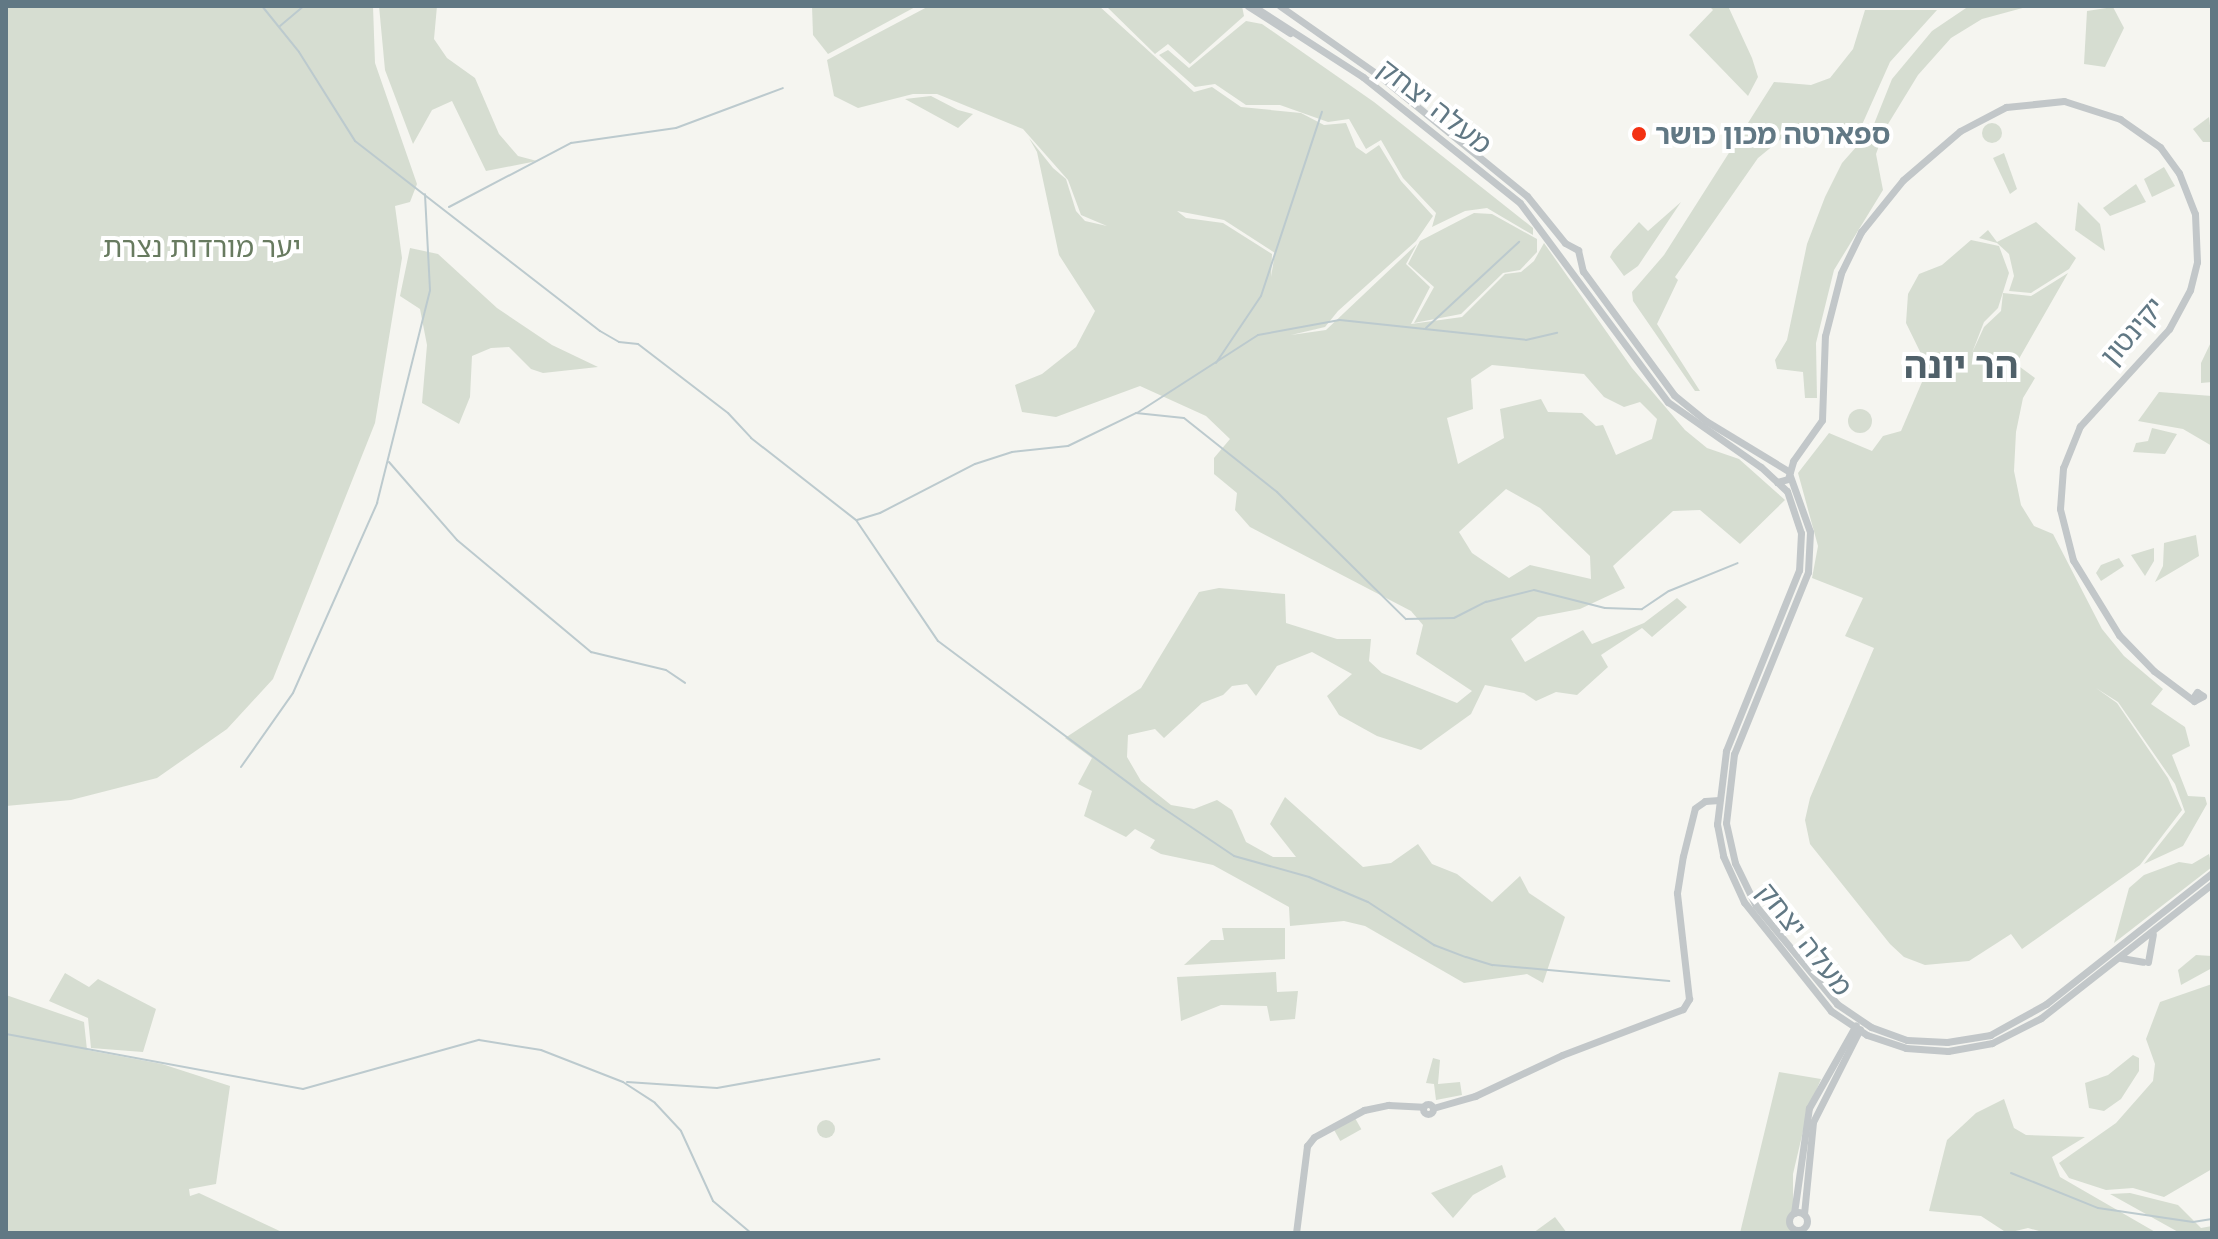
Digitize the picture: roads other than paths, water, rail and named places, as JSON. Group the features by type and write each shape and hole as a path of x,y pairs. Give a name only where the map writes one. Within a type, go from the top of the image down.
{"street":[{"name":"מעלה יצחק","path":"1251,6 1266,8 1520,203 1668,402 1787,491 1795,511 1801,563 1726,751 1720,846 1739,893 1786,958 1840,1018 1876,1039 1926,1051 1992,1043 2032,1024 2212,884"},
{"path":"1251,6 1337,60"},
{"name":"מעלה יצחק","path":"1284,8 1369,68 1515,184 1573,248 1579,262"},
{"name":"יקינטון","path":"1790,474 1824,413 1822,356 1834,292 1861,232 1903,180 1960,131 2006,107 2064,101 2134,126 2160,147 2186,187 2197,228 2197,262 2190,290 2169,329 2080,426 2063,468 2060,509 2073,560 2119,635 2154,671 2184,691 2212,702"},
{"path":"1560,258 1564,249 1573,248"},
{"path":"1566,267 1579,262 1674,395 1706,421 1780,464 1790,474 1784,482 1773,479"},
{"name":"יקינטון","path":"1773,479 1780,464 1809,441"},
{"name":"מעלה יצחק","path":"1790,474 1810,532 1808,572 1738,742 1721,800 1731,853 1756,906 1826,993 1858,1027 1926,1042 1969,1041 1999,1032 2046,1004 2212,873"},
{"path":"1296,1233 1307,1146 1314,1137 1364,1110 1388,1105 1423,1107 1427,1114 1433,1108 1475,1096 1562,1055 1683,1009 1689,999 1677,893 1681,868 1695,808 1721,800"},
{"path":"2119,958 2146,962 2148,943 2156,928"},
{"path":"1840,1018 1847,1046 1813,1122 1804,1214 1807,1223 1800,1231 1791,1230 1805,1120 1847,1046 1858,1027"},
{"path":"1847,1046 1876,1039"},
{"path":"1794,1213 1804,1214"}],"waterway":[{"path":"262,6 299,52 355,141 600,331 619,342 638,344 728,413 751,438 856,520 938,641 1157,804 1234,856 1309,877 1368,902 1434,945 1466,957 1493,965 1669,981"},
{"path":"280,26 304,6"},
{"path":"449,207 571,143 676,128 783,88"},
{"path":"1216,363 1261,296 1322,112"},
{"path":"241,767 293,693 377,503 430,290 425,194"},
{"path":"1426,328 1519,242"},
{"path":"1137,413 1258,335 1340,320 1526,340 1557,333"},
{"path":"857,520 880,513 975,464 1012,452 1068,446 1136,413 1184,418 1277,492 1406,619 1454,618 1486,602 1534,590 1605,608 1642,609 1669,591 1738,563"},
{"path":"389,462 457,540 591,652 666,670 685,683"},
{"path":"6,1034 303,1089 479,1040 541,1050 623,1082 655,1103 681,1131 713,1201 751,1233"},
{"path":"627,1082 717,1088 879,1059"},
{"path":"2011,1173 2098,1208 2193,1222 2212,1219"}],"place":[{"name":"ספארטה מכון כושר","path":"1639,134"}],"district":[{"name":"הר יונה","path":"1961,365"}],"park label":[{"name":"יער מורדות נצרת","path":"202,247"}]}
